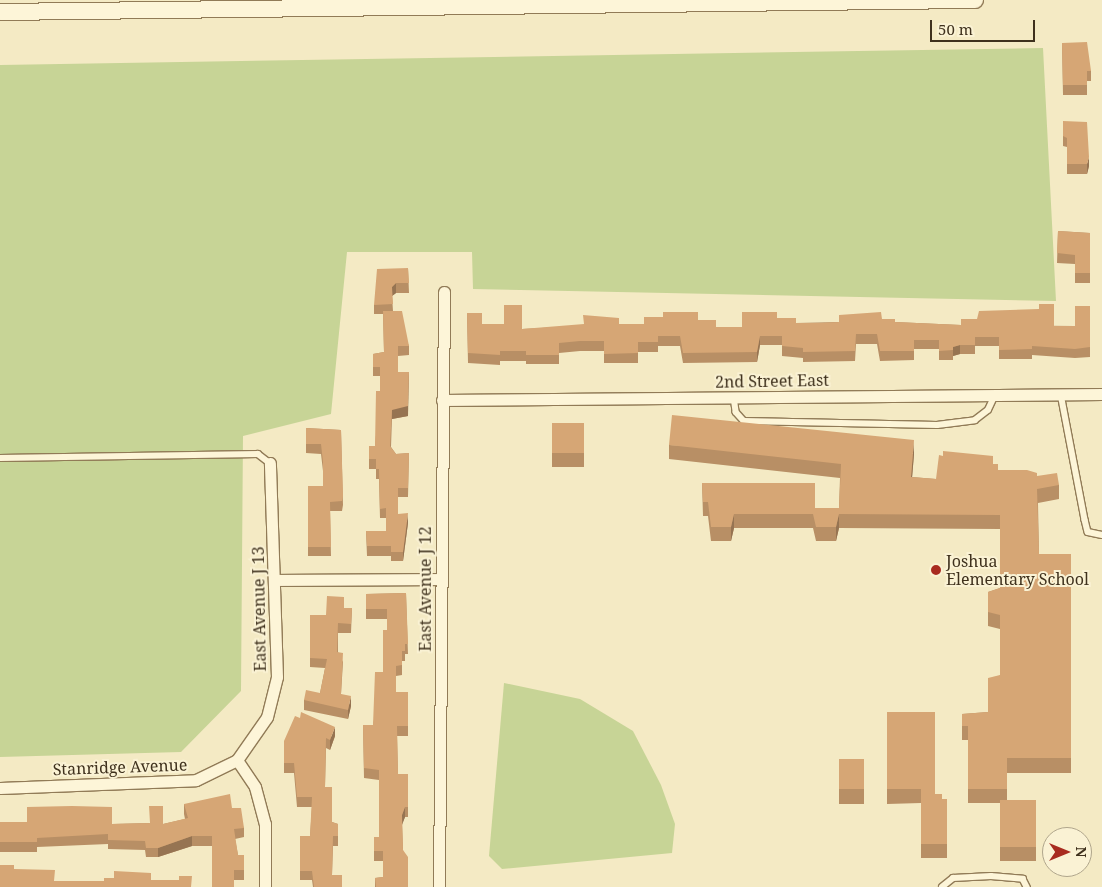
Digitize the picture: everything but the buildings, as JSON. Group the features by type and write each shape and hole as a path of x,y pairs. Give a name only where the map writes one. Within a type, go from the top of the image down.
{"main road":[{"path":"0,12 105,6 975,0"}],"street":[{"name":"East Avenue J 12","path":"439,887 444,292"},
{"name":"2nd Street East","path":"442,400 1102,394"},
{"name":"East Avenue J 13","path":"237,760 266,717 277,677 276,580 270,464"},
{"path":"276,580 441,579"},
{"path":"237,760 255,787 265,824 265,887"},
{"name":"Stanridge Avenue","path":"0,788 196,780 237,760"}],"lane":[{"path":"1061,394 1088,532 1102,536"},
{"path":"734,397 736,412 744,421 937,425 975,420 988,410 995,395"},
{"path":"0,458 258,454 270,464"},
{"path":"942,887 953,878 991,876 1023,879 1027,887"}],"green space":[{"path":"1043,48 1056,301 473,289 472,252 347,252 331,414 243,436 241,691 181,752 0,757 0,65"},
{"path":"504,683 580,699 633,731 661,785 675,824 672,853 502,869 489,856"}],"place":[{"name":"Joshua Elementary School","path":"936,570"}]}
